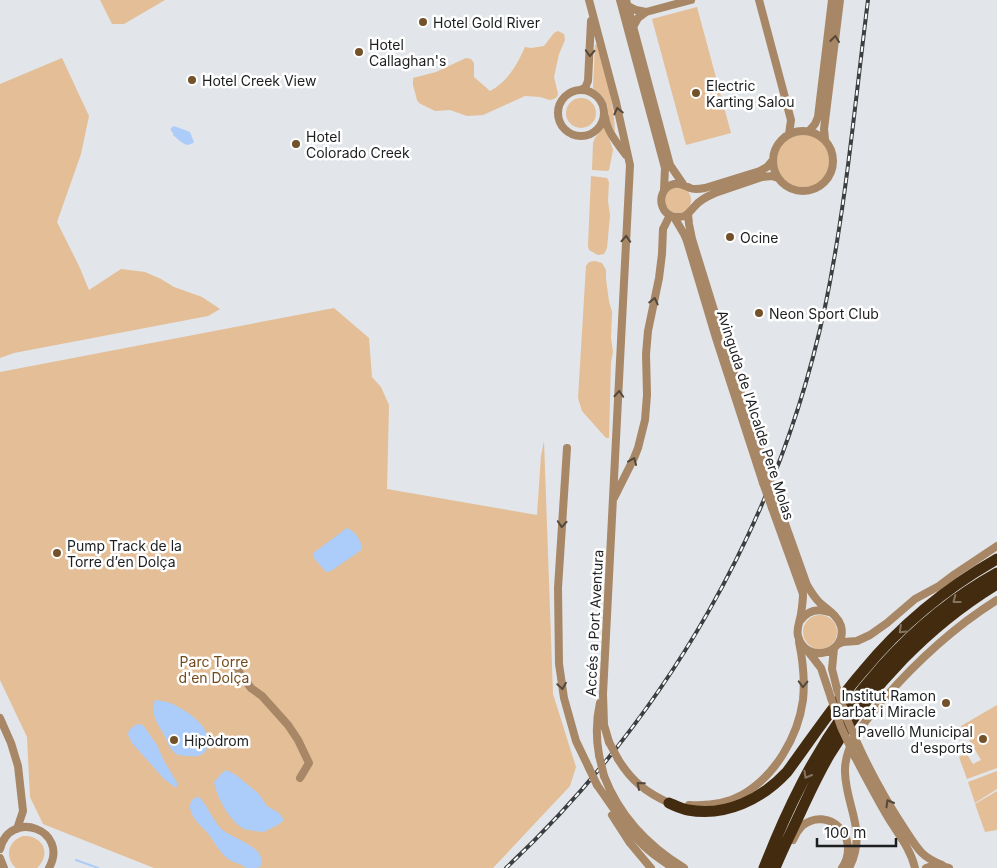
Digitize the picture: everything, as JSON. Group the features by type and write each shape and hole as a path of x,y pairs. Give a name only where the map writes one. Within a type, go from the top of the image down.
{"highway":[{"path":"670,803 686,810 716,811 745,803 765,792 787,772 851,685 889,642 939,598 997,559"},
{"path":"985,579 997,568"},
{"path":"764,868 801,784 834,729 864,688 890,658 918,631 955,600 997,573"},
{"path":"775,868 820,771 869,697 915,647 959,609 997,584"},
{"path":"915,647 925,642 971,608 997,593"},
{"path":"780,868 796,829 796,822"},
{"path":"759,868 776,839"}],"street":[{"path":"589,0 591,11 588,81 585,88 566,96 559,106 558,116 568,132 586,136 598,130 604,118 604,111"},
{"path":"620,0 665,168 664,190 661,203 664,211 672,216 680,217 688,214 708,196 762,177 772,176 778,178"},
{"path":"633,27 638,18 646,12 692,0"},
{"path":"759,0 791,120 788,134"},
{"path":"805,131 815,124 818,117 832,0"},
{"path":"825,139 824,129 840,0"},
{"path":"627,3 636,10 646,12"},
{"path":"627,3 670,164 694,197 694,207"},
{"name":"Accés a Port Aventura","path":"591,11 616,102 630,165 603,694 604,724 609,742 628,774 644,790 670,803"},
{"path":"580,90 593,93 599,98 603,104 606,121 614,140 628,158"},
{"path":"791,120 805,131"},
{"path":"805,131 818,134 825,139 831,147 834,162 832,172 822,185 810,190 800,191 786,186 778,178 773,166 773,160 776,147 781,140 788,134 805,131"},
{"path":"664,190 674,184 699,189 705,188 760,171 773,160"},
{"name":"Avinguda de l'Alcalde Pere Molas","path":"688,214 698,257 768,474 775,504 803,594 799,623"},
{"name":"Accés a Port Aventura","path":"612,505 638,448 645,420 648,331 659,278 663,229 672,216"},
{"name":"Avinguda de l'Alcalde Pere Molas","path":"672,216 687,241 763,483 775,504 807,585 814,596 831,612"},
{"path":"567,448 558,588 558,664 564,698 576,741 602,798 630,843 651,868"},
{"path":"806,649 815,653 830,651 843,642 857,641 870,634 887,623 915,599 939,586 997,546"},
{"path":"849,868 855,854 857,840 845,770 847,756 852,743 866,720 914,666 947,636 997,600"},
{"path":"670,803 706,805 732,799 754,786 776,764 792,735 801,709 804,672 798,631 802,618 813,611 831,612 837,618 844,636 850,642"},
{"path":"842,631 841,638 836,646 832,669 847,719 859,747 878,785 914,844 929,859 946,867"},
{"path":"798,636 802,645 820,668 841,727 855,757 906,846 915,868"},
{"path":"236,668 251,688 278,712 298,740 309,763 300,778"},
{"path":"603,694 598,713 597,739 604,776 614,798 629,820 659,855"},
{"path":"0,718 11,743 18,766 23,811 33,828"},
{"path":"597,785 628,829 644,846 678,867"},
{"path":"0,849 4,840 13,831 23,811"},
{"path":"790,843 806,824 820,820 833,823 843,832 848,844 847,858 842,868"},
{"path":"0,835 22,827 33,828 43,832 50,840 53,850 53,860 50,868"},
{"path":"0,858 4,868"},
{"path":"53,860 59,868"},
{"path":"926,868 935,865 946,867"}],"green space":[{"path":"100,0 165,0 124,24 112,24"},
{"name":"Electric Karting Salou","path":"697,7 731,133 686,145 652,19"},
{"path":"558,31 564,34 565,40 559,54 554,77 558,94 554,99 525,96 483,115 467,116 450,110 435,111 419,103 417,100 413,78 436,72 466,58 471,59 474,63 474,77 490,91 511,72 525,47 544,46 554,33"},
{"path":"597,44 611,99 615,132 608,118 608,107 603,97 593,88 595,45"},
{"path":"62,58 89,116 81,154 57,222 89,290 121,269 145,272 174,287 202,297 220,309 208,316 14,353 0,358 0,84"},
{"path":"581,98 592,102 596,113 592,124 581,128 570,124 566,113 570,102"},
{"path":"605,126 613,150 609,170 592,170 593,143"},
{"path":"803,134 813,136 822,142 828,151 830,161 828,171 822,180 813,186 803,188 793,186 784,180 778,171 776,161 778,151 784,142 793,136"},
{"path":"591,176 607,178 609,182 608,201 610,215 607,248 604,254 598,255 589,250 588,246"},
{"path":"678,187 687,191 691,200 687,209 678,213 669,209 665,200 669,191"},
{"path":"589,262 602,263 606,270 612,312 611,338 613,352 611,362 609,438 606,438 582,411 578,398 586,266"},
{"name":"Parc Torre d'en Dolça","path":"334,308 369,338 372,377 381,387 389,405 387,489 537,515 541,456 544,441 553,694 576,767 570,786 493,868 154,868 43,824 30,797 27,737 0,680 0,372"},
{"path":"820,615 827,616 832,620 836,625 836,639 832,644 827,648 820,649 813,648 808,644 804,639 803,632 804,625 808,620 813,616"},
{"name":"Pavelló Municipal d'esports","path":"997,705 997,768 967,779 959,757 966,753 973,764 981,760 961,726"},
{"path":"997,771 997,789 975,803 968,782"},
{"path":"997,791 997,830 985,832 975,804"},
{"path":"23,836 36,839 43,846 44,857 42,863 37,868 16,868 12,864 9,850 18,838"}],"water":[{"path":"174,126 190,132 194,142 188,145 180,141 171,131 171,128"},
{"path":"347,528 357,536 362,548 331,571 326,572 313,557 313,553"},
{"path":"155,700 168,702 184,710 198,721 208,735 209,742 203,754 184,756 178,755 173,751 155,717 153,709"},
{"path":"137,724 143,725 157,745 178,784 176,788 164,779 132,743 128,735 129,730"},
{"path":"226,770 236,775 259,794 267,806 279,813 284,820 264,832 246,830 233,820 224,808 214,782"},
{"path":"199,797 220,828 256,850 261,859 261,866 246,868 228,859 222,853 209,834 195,820 191,812 190,806 192,801 194,798"}],"waterway":[{"path":"76,860 98,868"}],"railway":[{"path":"506,868 564,810 617,747 665,681 708,612 746,539 778,464 805,387 825,307 839,231 868,0"}],"place":[{"name":"Hotel Gold River","path":"423,22"},
{"name":"Hotel Callaghan's","path":"359,52"},
{"name":"Hotel Creek View","path":"192,80"},
{"name":"Electric Karting Salou","path":"696,93"},
{"name":"Hotel Colorado Creek","path":"296,144"},
{"name":"Ocine","path":"730,237"},
{"name":"Neon Sport Club","path":"759,313"},
{"name":"Pump Track de la Torre d’en Dolça","path":"57,553"},
{"name":"Institut Ramon Barbat i Miracle","path":"946,703"},
{"name":"Pavelló Municipal d'esports","path":"983,739"},
{"name":"Hipòdrom","path":"174,740"}]}
